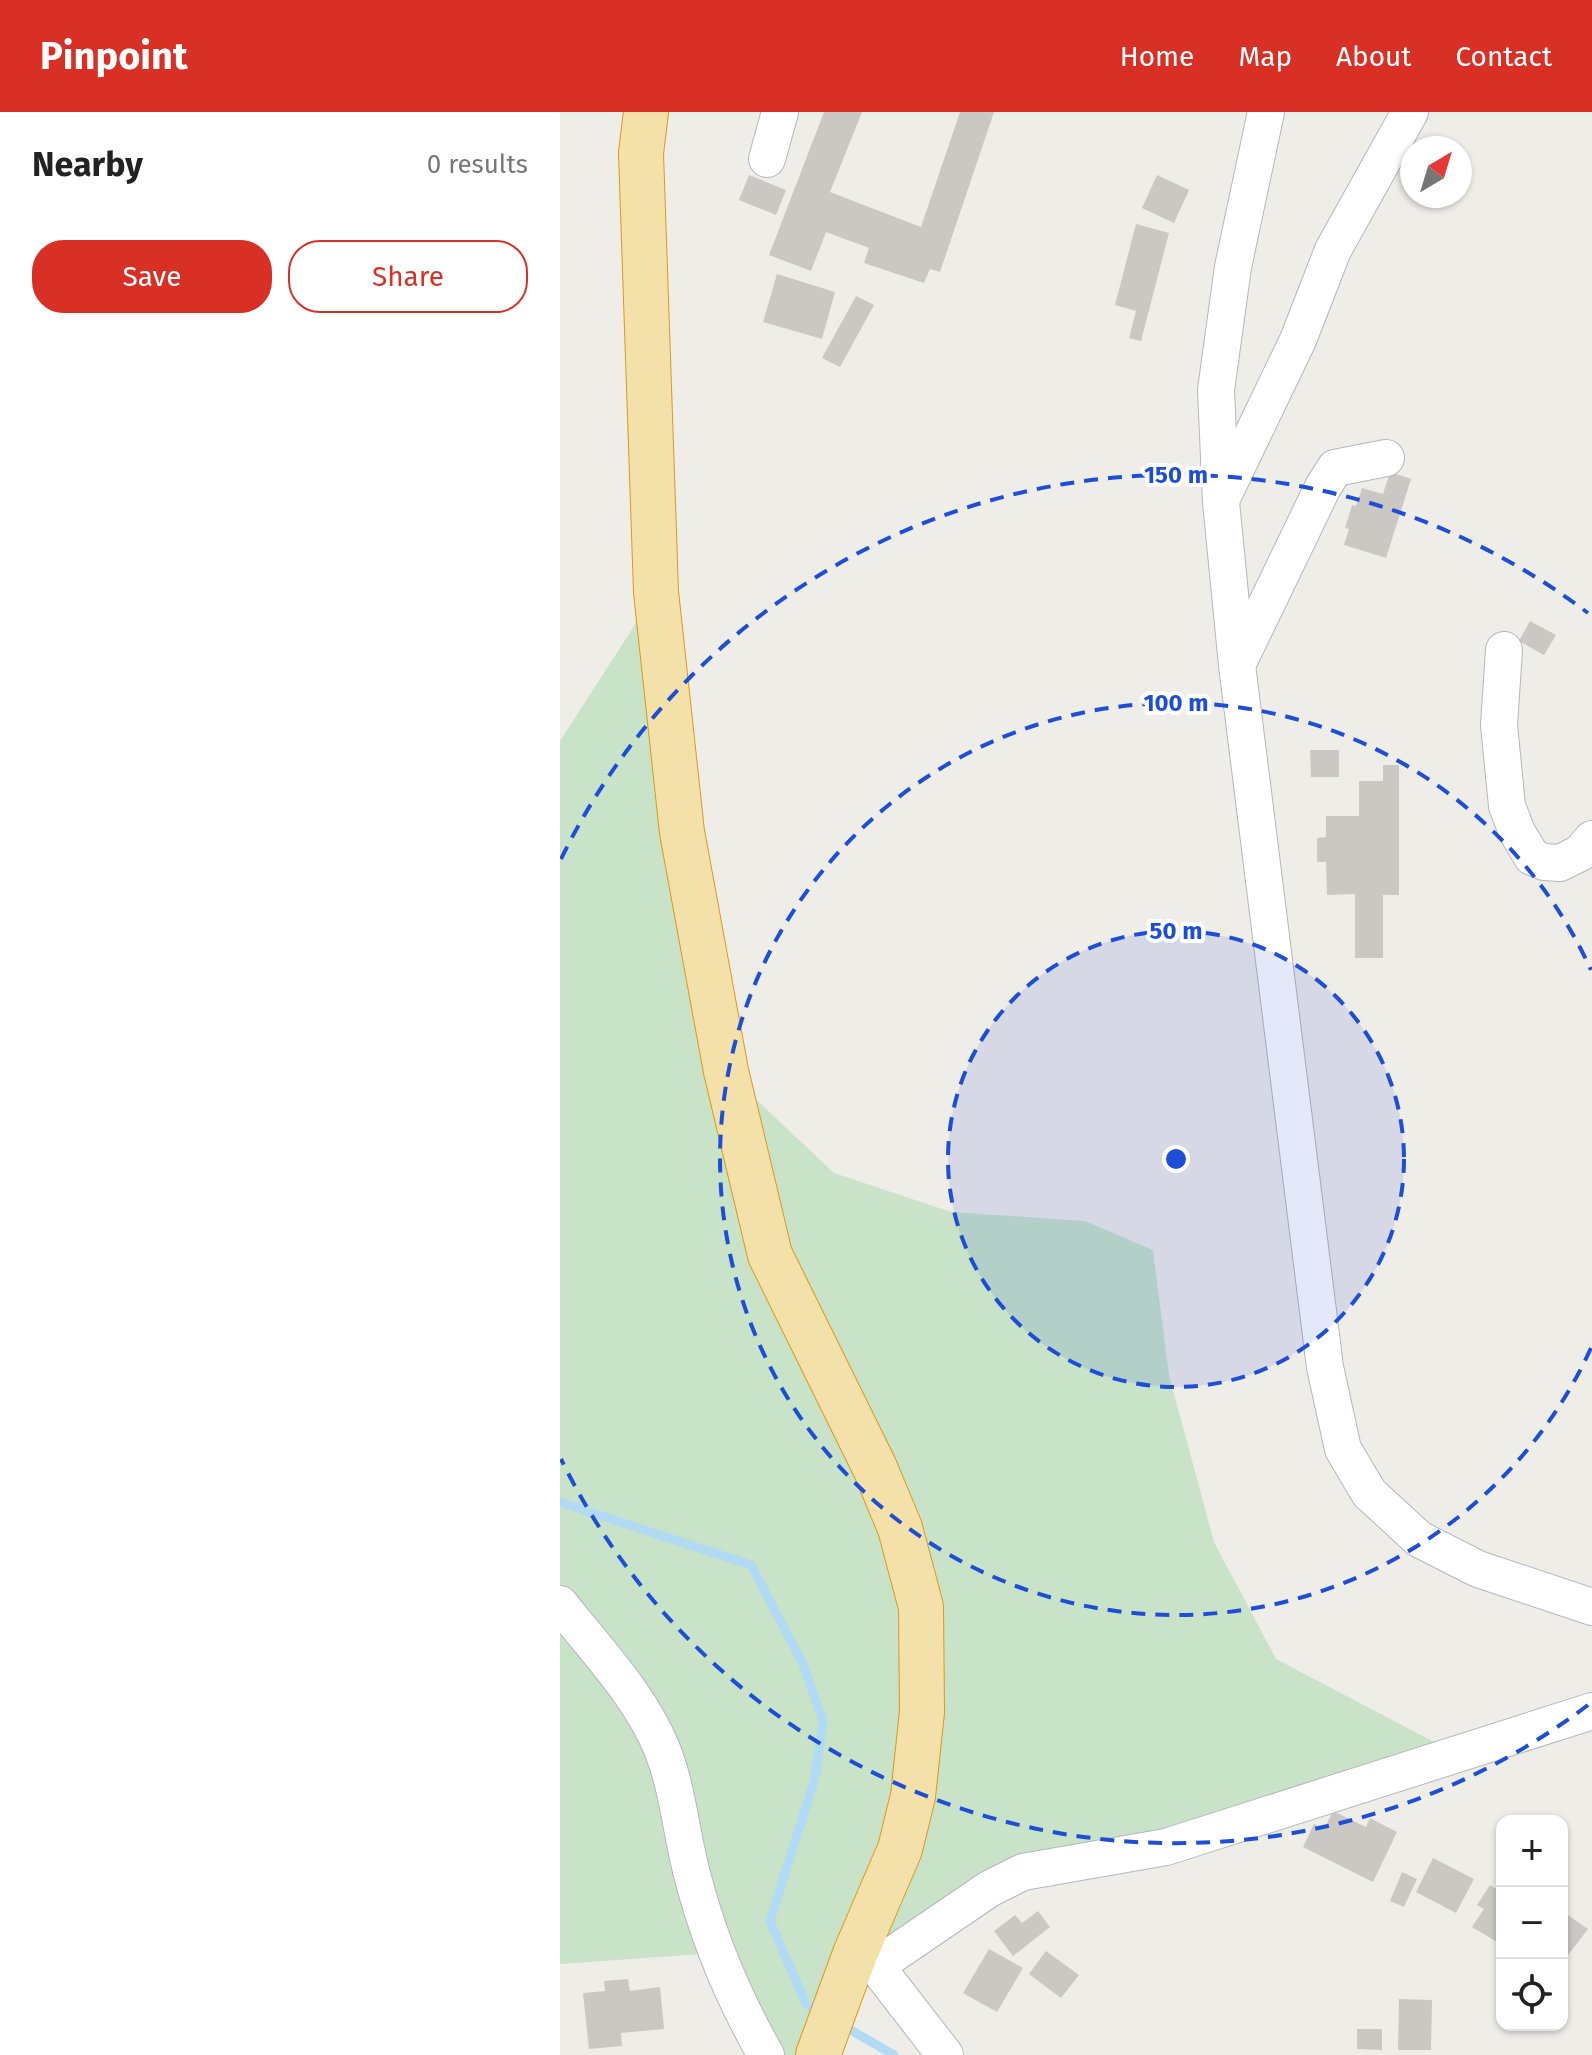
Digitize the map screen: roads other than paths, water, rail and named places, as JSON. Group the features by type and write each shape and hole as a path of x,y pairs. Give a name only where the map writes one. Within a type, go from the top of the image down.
{"highway":[{"path":"646,112 641,153 656,592 682,832 726,1071 770,1255 875,1468 900,1528 921,1607 922,1712 913,1796 900,1849 858,1970 818,2055"}],"street":[{"path":"767,159 780,112"},
{"path":"1266,112 1233,267 1216,390 1221,502 1237,665 1325,1367 1343,1449 1369,1493 1419,1539 1478,1569 1592,1607"},
{"path":"1221,502 1298,340 1333,250 1410,112"},
{"path":"1237,665 1335,468 1386,458"},
{"path":"1504,650 1499,725 1507,806 1517,832 1532,857 1544,862 1560,863 1580,853 1592,839"},
{"path":"560,1604 636,1700 662,1748 673,1782 692,1874 716,1953 766,2055"},
{"path":"945,2055 858,1970 989,1889 1023,1872 1166,1847 1592,1711"}],"waterway":[{"path":"560,1502 751,1565 803,1664 823,1721 815,1778 770,1921 806,2004 822,2014"},
{"path":"842,2025 894,2055"}]}
